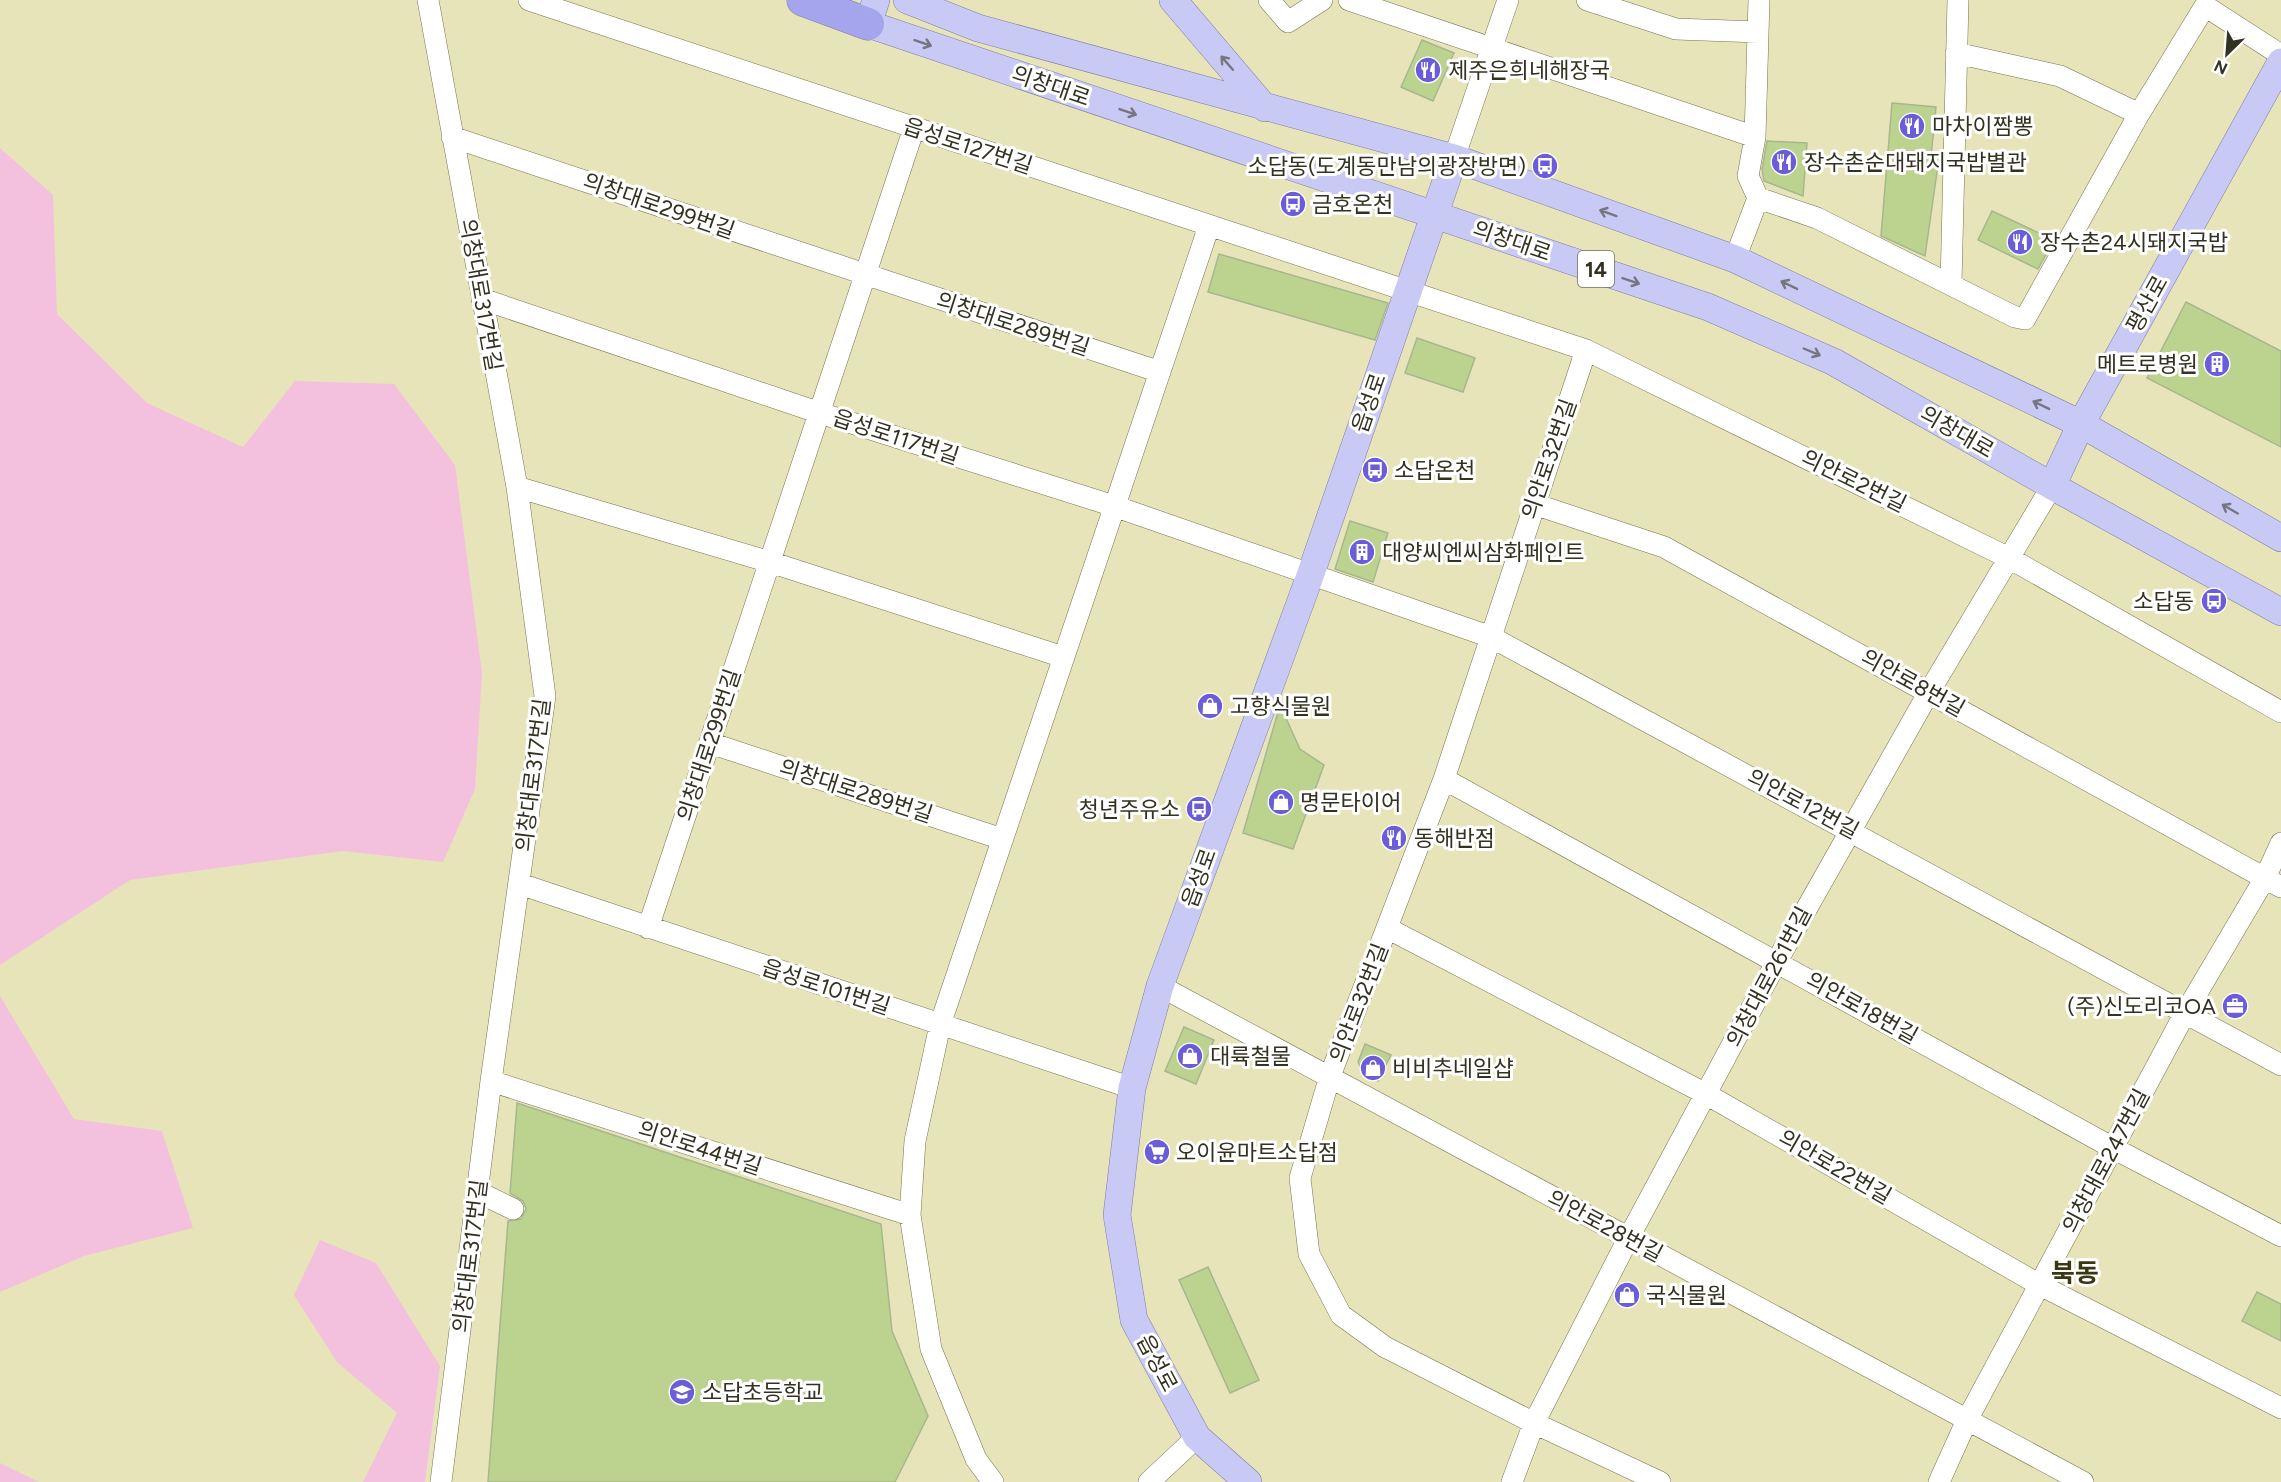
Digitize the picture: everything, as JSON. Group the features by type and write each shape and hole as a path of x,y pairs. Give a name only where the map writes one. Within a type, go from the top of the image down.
{"highway":[{"name":"의창대로","path":"803,0 872,12"}],"main road":[{"name":"의창대로","path":"907,0 978,28 1454,158 1735,259 2081,424 2281,538"},
{"path":"1173,0 1265,108"},
{"name":"의창대로","path":"872,12 1434,215 1708,307 1834,362 2052,486 2281,612"},
{"name":"평산로","path":"2052,486 2081,424 2281,62"},
{"name":"읍성로","path":"1248,1482 1197,1437 1134,1320 1117,1215 1132,1089 1160,986 1310,576 1454,158"}],"street":[{"name":"의창대로317번길","path":"428,0 517,487 545,696 491,1081 441,1482"},
{"name":"읍성로127번길","path":"529,0 1408,292"},
{"path":"1269,0 1288,22 1322,0"},
{"path":"1349,0 1755,137"},
{"path":"1454,158 1508,0"},
{"path":"1587,0 1676,29 1758,33"},
{"path":"1735,259 1758,198 1748,176 1755,137 1759,0"},
{"path":"1951,284 1958,0"},
{"path":"1758,198 1817,218 2015,317 2025,318 2198,3 2281,55"},
{"path":"1956,53 2060,76 2139,114"},
{"name":"의창대로299번길","path":"648,928 914,128"},
{"name":"의창대로299번길","path":"452,136 866,275"},
{"path":"993,1482 976,1459 932,1349 910,1215 915,1141 940,1024 1209,226"},
{"name":"의창대로289번길","path":"866,275 1160,372"},
{"name":"의안로2번길","path":"1408,292 1586,350 2009,558 2281,712"},
{"name":"읍성로117번길","path":"482,298 820,413 1114,506 1310,576"},
{"name":"의안로32번길","path":"1586,350 1444,779 1330,1076 1300,1178 1309,1254 1341,1315 1385,1347 1534,1423 1660,1482"},
{"name":"의창대로261번길","path":"1512,1482 1534,1423 1628,1239 1777,961 1929,692 2052,486"},
{"path":"517,487 770,562 1063,657"},
{"name":"의안로8번길","path":"1534,504 1664,547 2273,883"},
{"name":"의안로12번길","path":"1310,576 1491,637 1850,829 2184,1015 2281,1065"},
{"name":"의창대로289번길","path":"710,742 1002,839"},
{"name":"의안로18번길","path":"1444,779 2113,1148 2281,1236"},
{"name":"의창대로247번길","path":"1939,1482 1967,1420 2184,1015 2273,883 2281,843"},
{"name":"읍성로101번길","path":"520,884 1132,1089"},
{"name":"의안로22번길","path":"1388,928 1706,1094 2040,1285 2281,1408"},
{"name":"의안로28번길","path":"1160,986 2083,1482"},
{"name":"의안로44번길","path":"491,1081 910,1215"},
{"path":"478,1192 513,1209"},
{"path":"1149,1482 1197,1437"}],"shaded area":[{"path":"0,148 53,195 57,314 147,403 243,447 295,381 394,384 455,465 482,673 475,789 443,862 343,851 130,880 0,965"},
{"path":"0,996 74,1119 162,1131 193,1228 84,1256 0,1292"},
{"path":"320,1240 376,1263 440,1366 425,1482 363,1482 397,1413 337,1362 294,1295"},
{"path":"0,1463 39,1482 0,1482"}],"building":[{"name":"제주은희네해장국","path":"1422,40 1454,53 1433,101 1401,87"},
{"path":"1892,103 1936,107 1931,157 1939,158 1925,256 1881,236"},
{"name":"장수촌순대돼지국밥별관","path":"1767,141 1807,143 1803,196 1764,181 1762,169"},
{"name":"장수촌24시돼지국밥","path":"1992,211 2054,240 2038,269 1978,240"},
{"path":"1219,254 1388,303 1375,340 1208,292"},
{"name":"메트로병원","path":"2186,302 2281,351 2281,447 2147,378"},
{"path":"1417,338 1475,358 1463,392 1405,373"},
{"name":"대양씨엔씨삼화페인트","path":"1350,521 1388,533 1373,582 1335,569"},
{"name":"명문타이어","path":"1280,705 1300,749 1324,765 1293,849 1243,833"},
{"name":"대륙철물","path":"1184,1027 1214,1040 1196,1084 1165,1071"},
{"name":"비비추네일샵","path":"1365,1044 1391,1055 1378,1081 1364,1074 1358,1062"},
{"path":"517,1103 881,1224 892,1331 928,1416 895,1482 488,1482 508,1221 521,1219 526,1209 523,1201 510,1193"},
{"path":"1208,1267 1259,1380 1230,1393 1179,1280"},
{"path":"2257,1292 2281,1304 2281,1341 2242,1321"}],"place":[{"name":"제주은희네해장국","path":"1428,70"},
{"name":"마차이짬뽕","path":"1912,126"},
{"name":"장수촌순대돼지국밥별관","path":"1784,162"},
{"name":"소답동(도계동만남의광장방면)","path":"1545,166"},
{"name":"금호온천","path":"1293,204"},
{"name":"장수촌24시돼지국밥","path":"2020,242"},
{"name":"메트로병원","path":"2217,364"},
{"name":"소답온천","path":"1375,470"},
{"name":"대양씨엔씨삼화페인트","path":"1362,552"},
{"name":"소답동","path":"2214,601"},
{"name":"고향식물원","path":"1210,706"},
{"name":"명문타이어","path":"1281,802"},
{"name":"청년주유소","path":"1199,809"},
{"name":"동해반점","path":"1394,838"},
{"name":"(주)신도리코OA","path":"2235,1006"},
{"name":"대륙철물","path":"1190,1056"},
{"name":"비비추네일샵","path":"1373,1068"},
{"name":"오이윤마트소답점","path":"1157,1152"},
{"name":"국식물원","path":"1627,1295"},
{"name":"소답초등학교","path":"682,1392"}],"district":[{"name":"북동","path":"2075,1273"}]}
